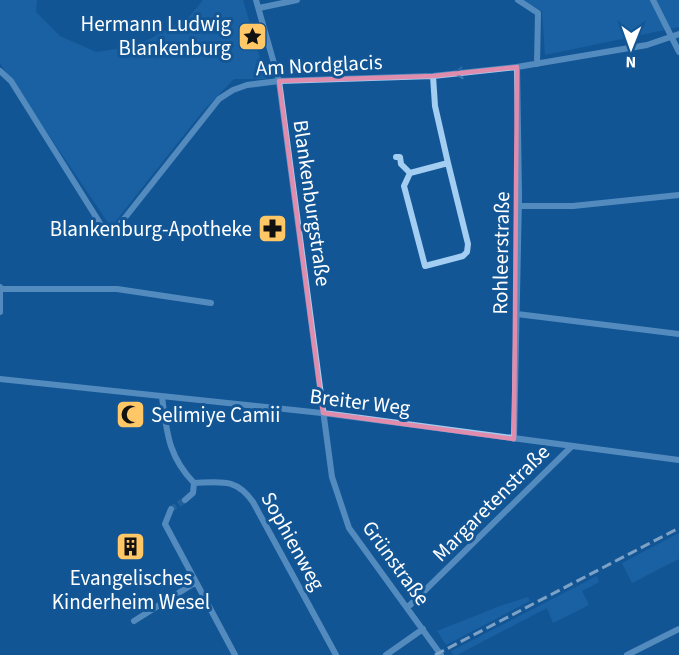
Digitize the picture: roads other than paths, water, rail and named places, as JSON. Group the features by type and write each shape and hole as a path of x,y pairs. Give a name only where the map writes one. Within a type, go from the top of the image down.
{"street":[{"name":"Blankenburgstraße","path":"256,0 279,81 323,413"},
{"path":"259,8 297,0"},
{"path":"518,0 538,13 537,64"},
{"path":"653,0 663,22 676,36 679,52"},
{"name":"Am Nordglacis","path":"0,71 11,81 103,228 116,229 219,99 232,90 247,85 279,81 433,76 517,67 647,45 676,36"},
{"name":"Rohleerstraße","path":"514,439 519,206 517,67"},
{"path":"410,173 404,186 425,266 463,256 467,252 468,244 435,106 433,76"},
{"path":"396,157 400,157 401,164 410,173"},
{"path":"410,173 448,164"},
{"path":"519,206 573,206 679,195"},
{"path":"0,312 0,288 117,289 212,303"},
{"path":"517,314 679,334"},
{"name":"Breiter Weg","path":"0,379 323,413 679,460"},
{"path":"162,397 168,440 181,470 194,483 193,494 185,500"},
{"name":"Grünstraße","path":"323,413 332,477 349,528 441,655"},
{"name":"Margaretenstraße","path":"408,607 571,447"},
{"name":"Sophienweg","path":"194,483 219,482 244,489 254,502 336,655"},
{"path":"171,509 165,524 236,655"},
{"path":"134,621 196,582"},
{"path":"627,655 679,628"},
{"path":"386,655 423,629"}],"tunnel":[{"path":"171,509 185,500"}],"railway":[{"path":"435,655 679,528"}],"place":[{"name":"Hermann Ludwig Blankenburg","path":"252,36"},
{"name":"Blankenburg-Apotheke","path":"273,229"},
{"name":"Selimiye Camii","path":"130,415"},
{"name":"Evangelisches Kinderheim Wesel","path":"131,547"}]}
